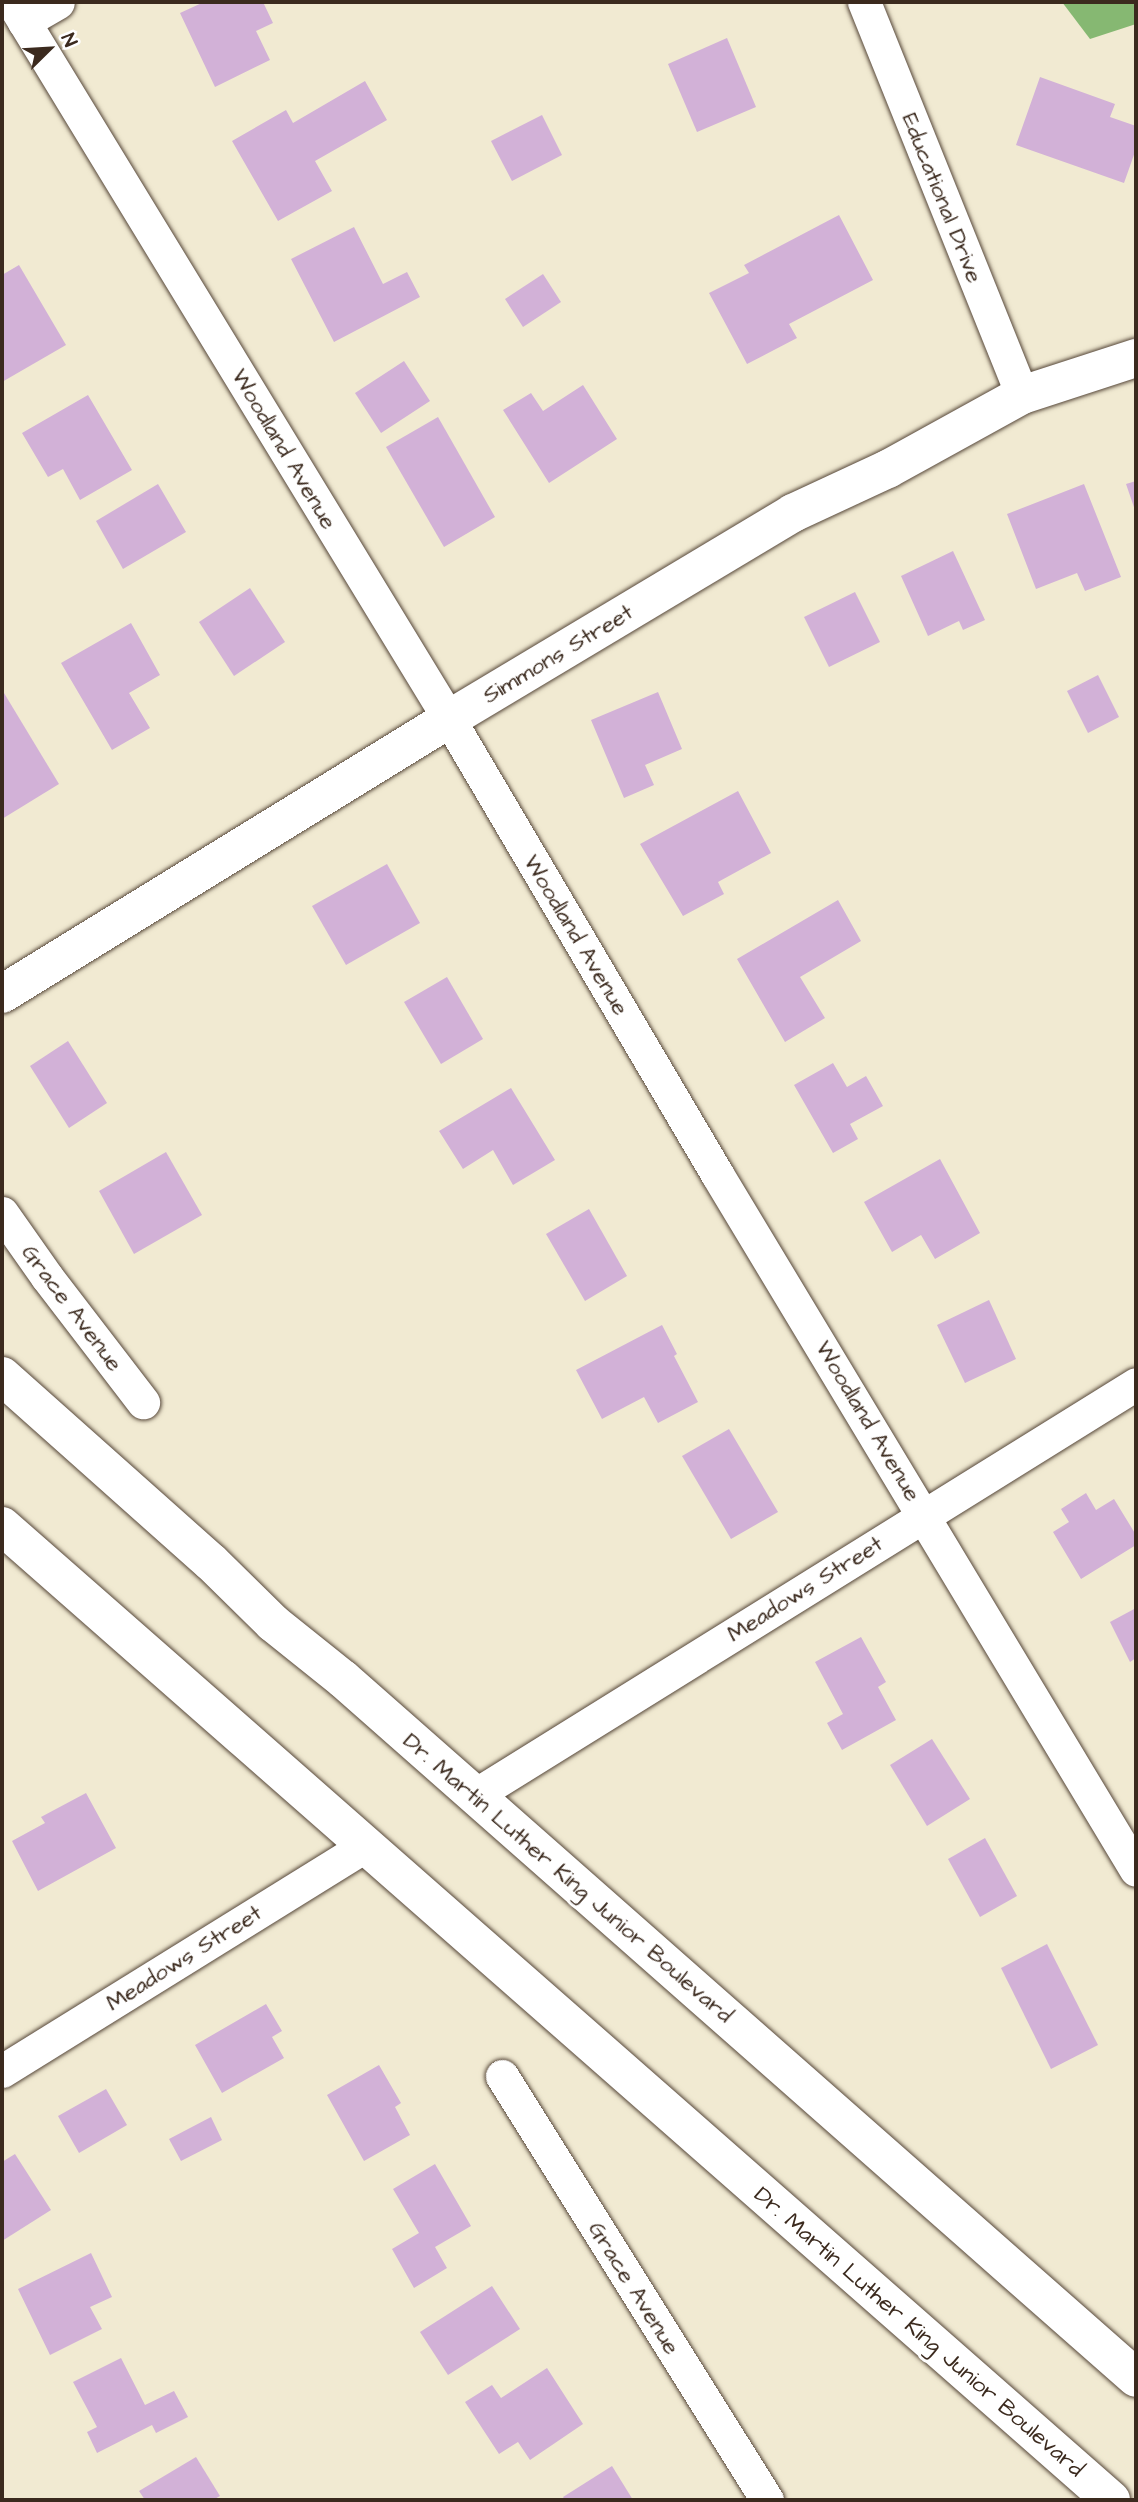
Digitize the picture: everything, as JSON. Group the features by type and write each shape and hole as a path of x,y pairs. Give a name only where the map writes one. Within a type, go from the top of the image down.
{"main road":[{"name":"Simmons Street","path":"2,994 449,719 793,513 888,469 1022,395 1136,358"},
{"name":"Dr. Martin Luther King Junior Boulevard","path":"2,1376 211,1562 273,1623 475,1795 1136,2378"},
{"name":"Dr. Martin Luther King Junior Boulevard","path":"2,1526 1111,2500"}],"street":[{"path":"18,12 58,2"},
{"name":"Educational Drive","path":"863,2 1022,395"},
{"name":"Woodland Avenue","path":"18,12 449,719 717,1174 925,1515 1136,1870"},
{"name":"Grace Avenue","path":"2,1213 47,1277 143,1402"},
{"name":"Meadows Street","path":"475,1795 1136,1384"},
{"name":"Meadows Street","path":"2,2071 365,1846"},
{"name":"Grace Avenue","path":"502,2077 767,2500"}],"green space":[{"path":"1062,2 1136,2 1136,24 1090,39"}],"building":[{"path":"204,2 263,2 273,23 256,31 270,60 215,87 180,13"},
{"path":"727,38 756,107 697,132 668,64"},
{"path":"1040,77 1115,104 1110,117 1136,126 1136,149 1124,183 1016,145"},
{"path":"365,81 387,120 315,161 332,191 278,221 232,141 286,110 293,123"},
{"path":"542,115 562,155 512,181 491,141"},
{"path":"839,215 873,280 789,324 797,338 747,364 709,293 749,273 744,265"},
{"path":"354,227 383,284 407,272 420,297 334,342 291,259"},
{"path":"19,265 66,345 2,382 2,275"},
{"path":"543,274 561,302 523,327 505,299"},
{"path":"404,361 430,401 381,433 355,393"},
{"path":"583,385 617,439 549,483 503,410 531,393 543,411"},
{"path":"88,395 132,470 80,500 63,469 48,477 22,433"},
{"path":"438,417 495,517 444,547 386,447"},
{"path":"1136,481 1136,513 1126,484"},
{"path":"158,484 186,532 123,569 96,521"},
{"path":"1084,484 1121,577 1085,591 1077,573 1036,589 1007,514"},
{"path":"953,551 985,620 963,630 959,621 928,636 901,576"},
{"path":"250,588 285,642 234,676 199,622"},
{"path":"855,592 880,642 829,667 804,617"},
{"path":"131,623 160,675 129,693 150,728 112,750 61,663"},
{"path":"1098,675 1119,717 1088,733 1067,691"},
{"path":"658,692 682,749 645,765 654,785 624,798 591,720"},
{"path":"4,693 59,784 2,819 2,694"},
{"path":"738,791 771,853 718,882 724,894 683,916 640,844"},
{"path":"387,864 420,923 346,965 312,906"},
{"path":"838,900 861,941 800,977 825,1018 785,1042 737,959"},
{"path":"447,977 483,1039 441,1064 404,1002"},
{"path":"68,1041 107,1103 69,1128 30,1066"},
{"path":"833,1063 847,1087 866,1076 883,1106 850,1124 858,1139 833,1153 794,1085"},
{"path":"511,1088 555,1160 513,1185 493,1150 463,1169 439,1131"},
{"path":"166,1152 202,1215 134,1254 99,1191"},
{"path":"940,1159 980,1233 935,1259 921,1235 892,1252 864,1202"},
{"path":"589,1209 627,1276 585,1301 546,1234"},
{"path":"989,1300 1016,1359 965,1383 937,1325"},
{"path":"662,1325 677,1354 674,1356 698,1402 658,1423 644,1397 602,1419 576,1370"},
{"path":"729,1429 778,1512 731,1539 682,1456"},
{"path":"1086,1493 1096,1510 1114,1499 1136,1535 1136,1545 1081,1579 1053,1532 1069,1522 1061,1509"},
{"path":"1136,1608 1136,1658 1130,1662 1110,1622"},
{"path":"861,1637 886,1682 878,1687 896,1720 842,1750 827,1723 843,1714 815,1662"},
{"path":"932,1739 970,1799 927,1826 890,1765"},
{"path":"86,1793 116,1848 38,1891 12,1841 45,1823 41,1817"},
{"path":"985,1838 1017,1896 980,1917 948,1859"},
{"path":"1047,1944 1098,2045 1051,2069 1001,1968"},
{"path":"266,2004 282,2031 272,2037 284,2058 222,2093 195,2045"},
{"path":"379,2065 401,2103 395,2107 410,2135 364,2161 327,2095"},
{"path":"106,2089 127,2125 79,2153 58,2116"},
{"path":"211,2117 222,2140 181,2161 169,2139"},
{"path":"15,2154 51,2210 2,2241 2,2162"},
{"path":"435,2164 471,2226 435,2247 447,2268 414,2288 392,2249 419,2233 393,2189"},
{"path":"91,2253 112,2297 90,2307 102,2329 50,2355 18,2289"},
{"path":"492,2286 520,2329 448,2375 420,2332"},
{"path":"121,2358 145,2405 174,2391 188,2417 156,2433 152,2425 97,2453 87,2432 97,2427 73,2382"},
{"path":"547,2368 583,2424 530,2460 518,2442 499,2454 465,2402 492,2385 501,2398"},
{"path":"196,2457 220,2496 213,2500 145,2500 139,2491"},
{"path":"612,2466 633,2500 565,2500 563,2497"}]}
